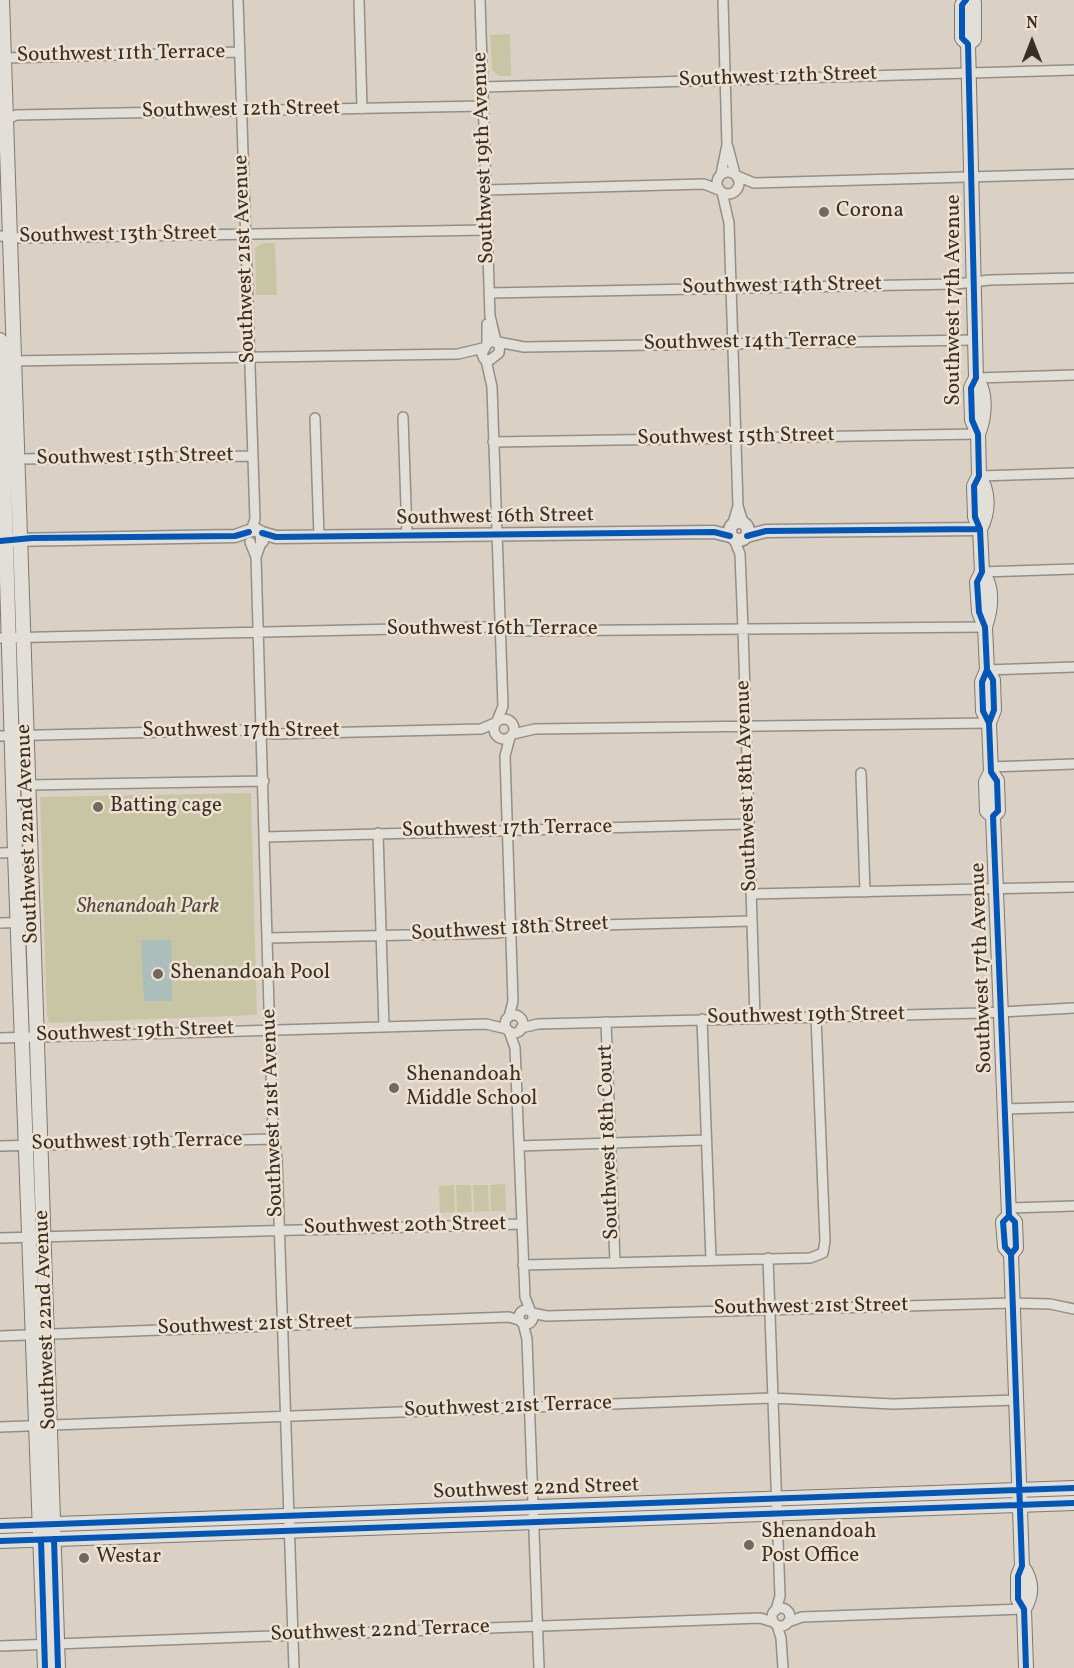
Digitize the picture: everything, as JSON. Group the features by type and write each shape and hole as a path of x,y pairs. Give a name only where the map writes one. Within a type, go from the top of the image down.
{"main road":[{"name":"Southwest 22nd Avenue","path":"2,0 6,421 13,735 25,922 51,1644 58,1668"},
{"name":"Southwest 17th Avenue","path":"966,0 962,4 962,38 968,44 976,340 976,378 971,388 972,420 978,434 979,476 974,486 975,517 980,529 982,572 977,582 979,612 985,627 987,670 982,682 983,711 989,723 991,769 986,782 986,792 987,811 993,816 1009,1212 1004,1222 1005,1247 1011,1254 1020,1489 1022,1566 1018,1576 1018,1599 1024,1609 1026,1668"},
{"name":"Southwest 17th Avenue","path":"968,44 974,39 974,3 971,0"},
{"name":"Southwest 22nd Avenue","path":"0,340 7,361"},
{"name":"Southwest 22nd Avenue","path":"6,421 18,459 9,540"},
{"name":"Southwest 22nd Avenue","path":"13,735 27,785 22,852"},
{"name":"Southwest 22nd Street","path":"0,1526 1074,1488"},
{"name":"Southwest 22nd Street","path":"0,1541 1074,1503"},
{"name":"Southwest 22nd Avenue","path":"45,1668 51,1644"}],"street":[{"name":"Southwest 21st Avenue","path":"238,0 270,1029 283,1325 294,1668"},
{"path":"359,0 362,109"},
{"name":"Southwest 19th Avenue","path":"480,0 491,344"},
{"path":"723,0 727,145 717,183 729,223 739,531"},
{"name":"Southwest 11th Terrace","path":"4,58 239,52"},
{"name":"Southwest 12th Street","path":"483,87 1074,70"},
{"name":"Southwest 12th Street","path":"3,121 16,115 483,106"},
{"path":"727,145 740,183 729,223"},
{"path":"486,190 704,184 728,172 754,183"},
{"path":"704,184 728,195 754,183 1074,174"},
{"name":"Southwest 13th Street","path":"5,237 487,230"},
{"name":"Southwest 14th Street","path":"489,292 732,288 1074,278"},
{"name":"Southwest 14th Terrace","path":"458,354 491,344 524,347 976,340"},
{"path":"491,344 504,706 512,722 512,735 505,756"},
{"path":"491,344 491,358"},
{"name":"Southwest 14th Terrace","path":"7,361 458,354 491,358 524,347"},
{"path":"976,378 1074,375"},
{"path":"403,417 407,536"},
{"path":"315,418 319,537"},
{"name":"Southwest 15th Street","path":"494,442 978,434"},
{"name":"Southwest 15th Street","path":"18,459 252,456"},
{"path":"979,476 1074,472"},
{"name":"Southwest 16th Street","path":"9,540 255,535 319,537 980,529"},
{"name":"Southwest 18th Avenue","path":"739,531 755,1018"},
{"path":"982,572 1074,569"},
{"name":"Southwest 16th Terrace","path":"11,637 486,627 527,631 985,627"},
{"path":"987,670 1074,667"},
{"path":"504,706 496,722 497,735 505,756 538,1668"},
{"name":"Southwest 17th Street","path":"481,729 504,718 512,722"},
{"path":"512,722 530,729"},
{"path":"512,735 530,729 989,723"},
{"name":"Southwest 17th Street","path":"13,735 249,730 274,734 481,729 497,735 512,735"},
{"path":"991,769 1074,764"},
{"path":"861,773 866,892"},
{"path":"27,785 264,781"},
{"name":"Southwest 17th Terrace","path":"265,837 748,824"},
{"path":"378,833 384,1027"},
{"path":"0,853 22,852"},
{"path":"751,894 1074,887"},
{"name":"Southwest 18th Street","path":"268,938 499,933 523,927 752,921"},
{"path":"0,923 25,922"},
{"name":"Southwest 19th Street","path":"0,1038 486,1024 516,1021 538,1024 1074,1008"},
{"path":"523,1265 810,1258 824,1251 816,1017"},
{"path":"702,1020 711,1260"},
{"path":"515,1048 508,1030 516,1021"},
{"name":"Southwest 18th Court","path":"606,1022 615,1263"},
{"name":"Southwest 19th Street","path":"486,1024 508,1030"},
{"path":"1005,1109 1074,1107"},
{"name":"Southwest 19th Terrace","path":"0,1146 274,1139"},
{"path":"519,1146 706,1140"},
{"path":"1009,1212 1074,1206"},
{"name":"Southwest 20th Street","path":"0,1238 522,1224"},
{"path":"768,1258 783,1668"},
{"name":"Southwest 21st Street","path":"0,1336 769,1308 1012,1303 1050,1304 1074,1309"},
{"name":"Southwest 21st Terrace","path":"0,1426 772,1398 903,1404 1016,1400"},
{"name":"Southwest 22nd Terrace","path":"0,1646 1024,1609"}],"green space":[{"path":"510,34 511,76 499,76 492,70 490,35"},
{"path":"262,243 275,243 277,295 256,295 255,248"},
{"name":"Shenandoah Park","path":"251,793 257,1015 49,1023 40,797"},
{"path":"505,1184 506,1211 491,1211 490,1185"},
{"path":"454,1185 455,1212 440,1213 439,1186"},
{"path":"456,1185 471,1185 472,1212 457,1212"},
{"path":"473,1185 488,1185 489,1211 474,1212"}],"shaded area":[{"name":"Shenandoah Pool","path":"141,940 171,940 172,1001 144,1001"}],"cycle path":[{"path":"966,0 962,5 962,38 968,44 976,378 971,388 972,420 978,434 979,476 974,486 975,517 980,529 982,572 977,582 979,612 985,627 987,670 982,682 983,711 989,723"},
{"path":"747,536 766,531 980,529"},
{"path":"0,541 32,538 235,536 249,532"},
{"path":"262,533 276,537 714,532 730,536"},
{"path":"987,670 993,680 994,710 989,723 991,772 997,781 998,811 993,816 1009,1216 1015,1222 1016,1248 1011,1254"},
{"path":"1009,1216 1003,1222 1005,1247 1011,1254 1022,1566 1018,1576 1018,1599 1024,1609 1026,1668"},
{"path":"0,1526 1074,1488"},
{"path":"0,1541 1074,1503"},
{"path":"54,1539 58,1668"},
{"path":"41,1540 45,1668"}],"place":[{"name":"Corona","path":"824,212"},
{"name":"Batting cage","path":"98,807"},
{"name":"Shenandoah Pool","path":"158,974"},
{"name":"Shenandoah Middle School","path":"394,1088"},
{"name":"Shenandoah Post Office","path":"749,1545"},
{"name":"Westar","path":"84,1558"}]}
